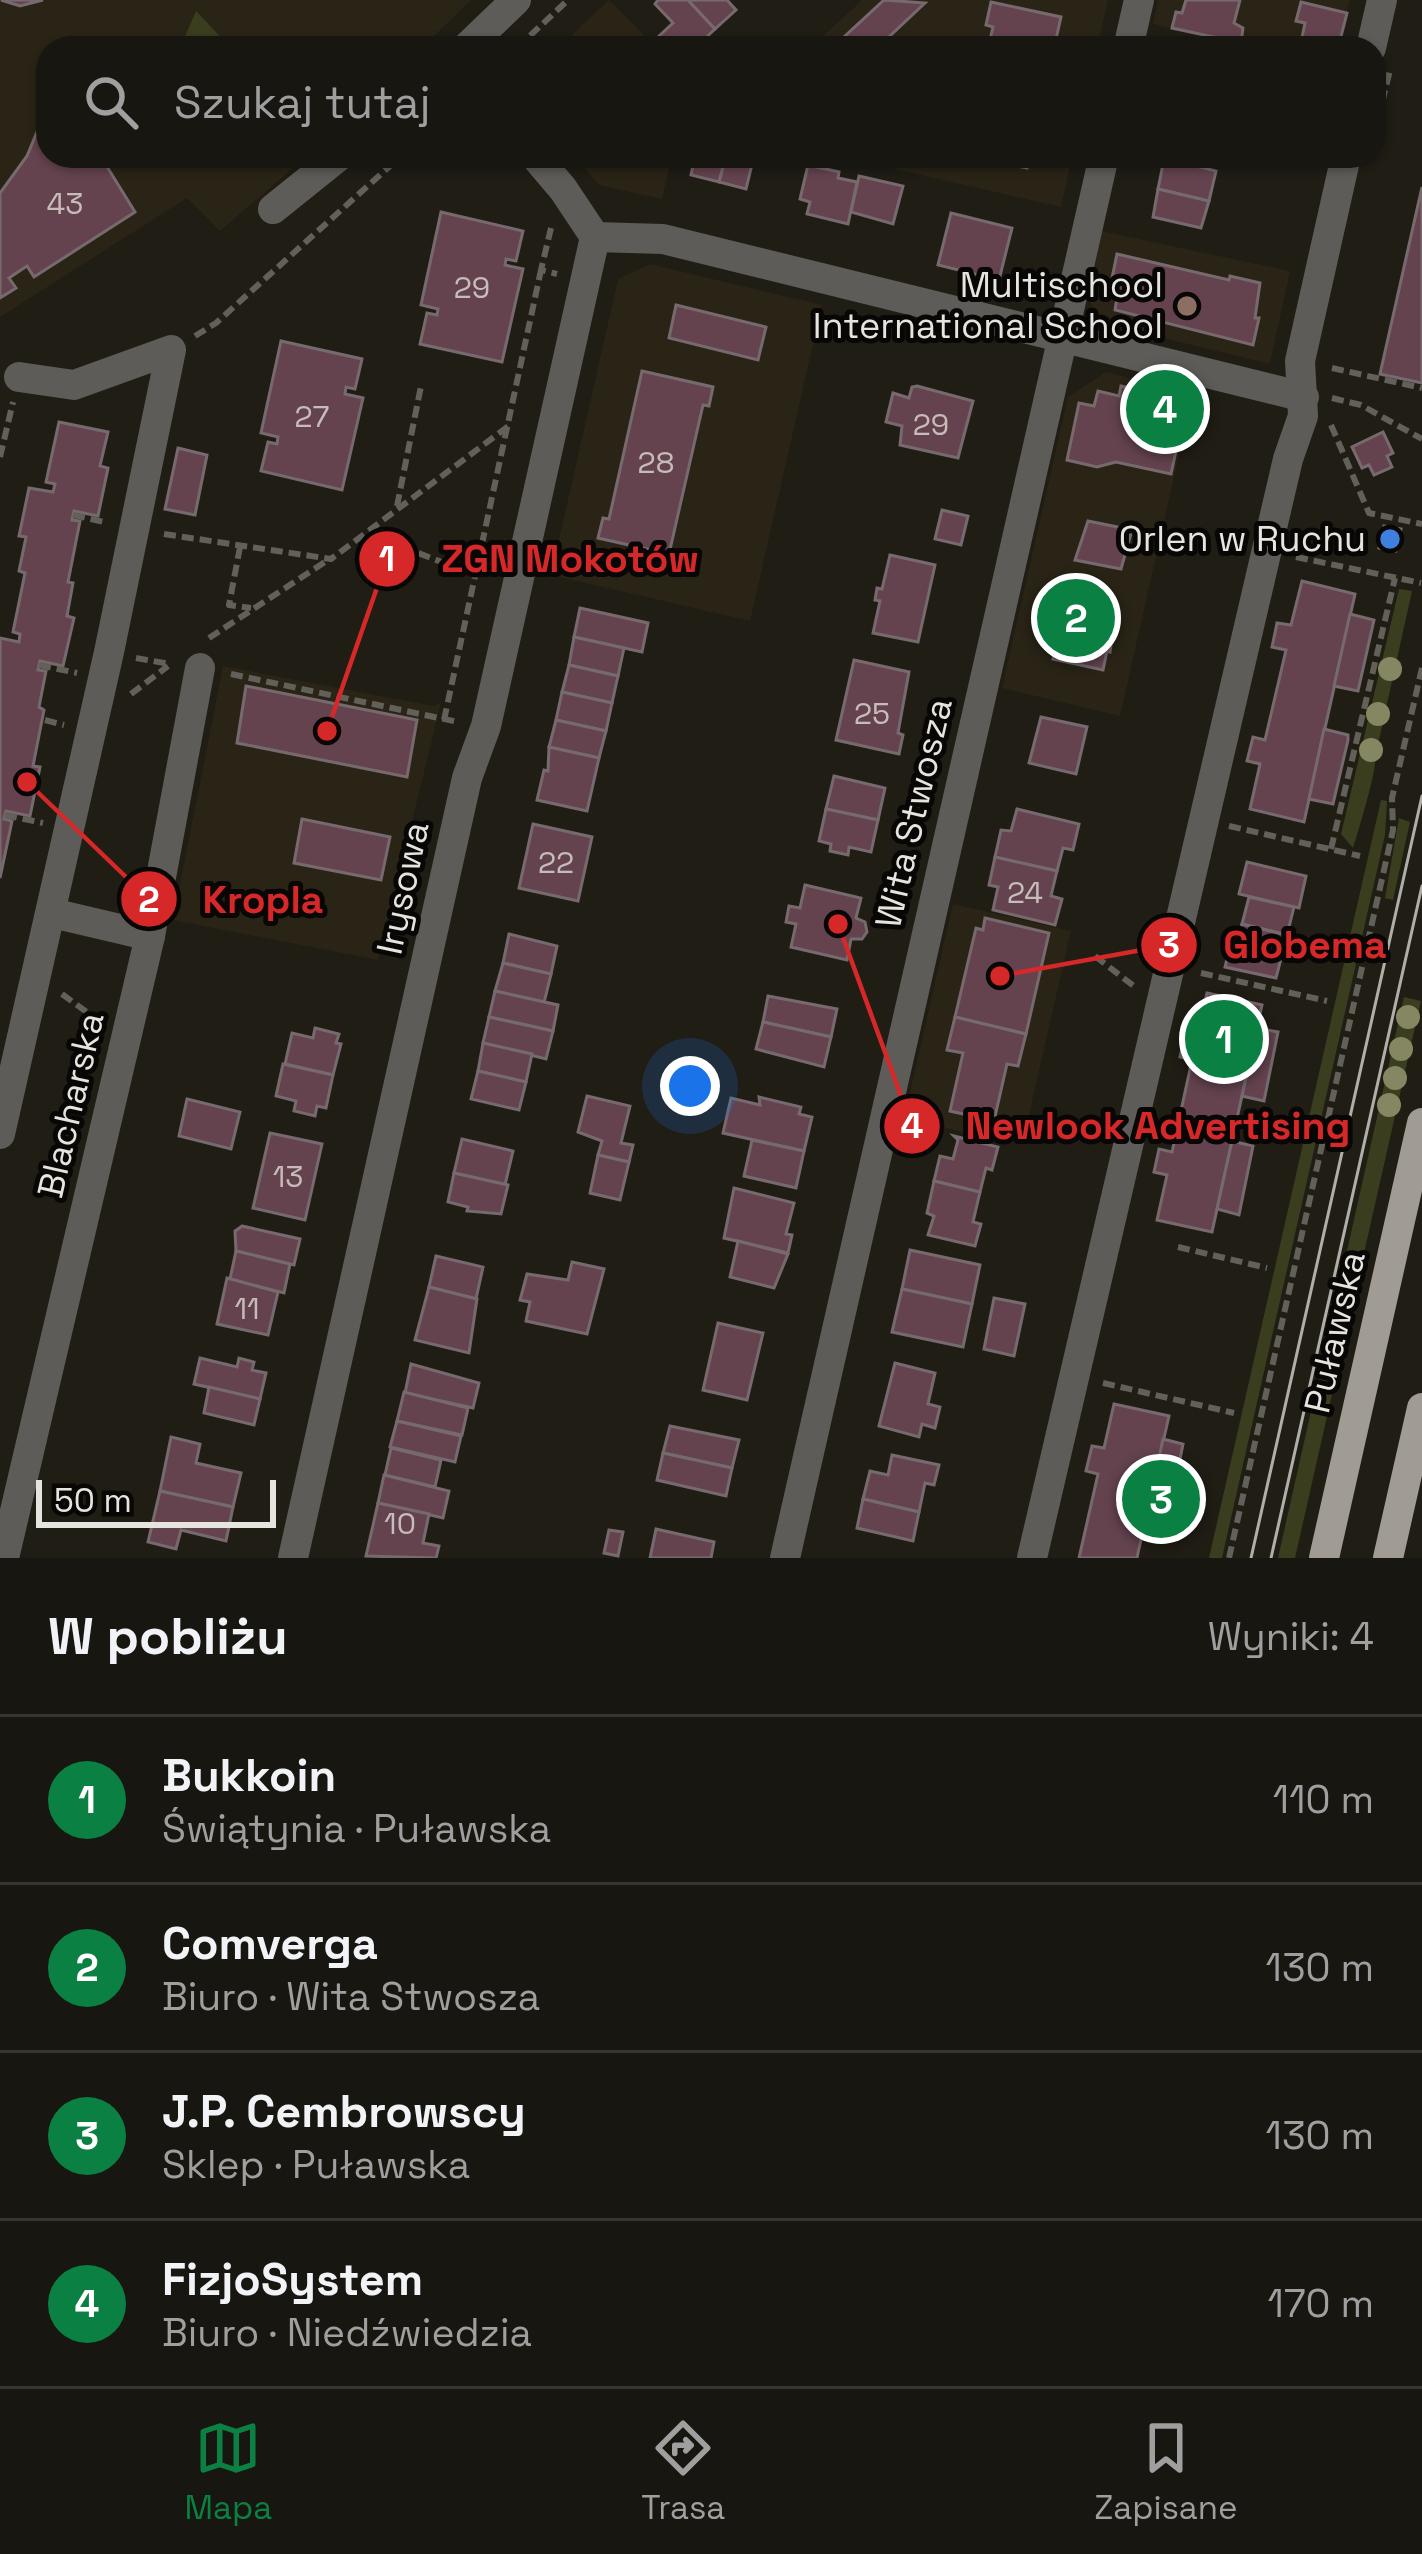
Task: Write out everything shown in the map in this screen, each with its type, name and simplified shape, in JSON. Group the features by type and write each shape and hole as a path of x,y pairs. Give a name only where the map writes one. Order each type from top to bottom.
{"main road":[{"name":"Puławska","path":"1324,1558 1422,1123"},
{"path":"1388,1558 1422,1408"}],"street":[{"path":"478,36 516,0"},
{"path":"1131,36 1139,0"},
{"path":"1374,36 1382,0"},
{"path":"273,209 324,168"},
{"path":"545,168 595,237 663,239 1064,338 1316,407"},
{"name":"Wita Stwosza","path":"785,1558 1101,168"},
{"path":"1316,407 1300,361 1343,168"},
{"name":"Irysowa","path":"293,1558 467,778 486,726 595,237"},
{"path":"19,377 74,385 171,350"},
{"path":"0,1134 109,652 171,350"},
{"path":"1032,1558 1266,551 1303,416 1316,407"},
{"name":"Blacharska","path":"4,1558 150,936 192,658"},
{"path":"52,913 150,936"}],"path":[{"path":"530,36 568,0"},
{"path":"171,350 215,322 388,168"},
{"path":"444,720 541,270"},
{"path":"1324,367 1422,388"},
{"path":"0,457 19,377"},
{"path":"396,510 421,386"},
{"path":"1422,439 1361,404 1337,398 1316,407 1370,513 1422,524"},
{"path":"96,707 111,709 192,658 252,608 331,559 510,425"},
{"path":"134,528 331,559"},
{"path":"370,530 475,575"},
{"path":"240,548 229,605 252,608"},
{"path":"1266,551 1421,583"},
{"path":"1331,849 1395,578"},
{"path":"109,652 192,658 444,720 486,726"},
{"path":"1228,1558 1393,830 1392,798 1422,668"},
{"path":"1202,820 1360,856"},
{"path":"1095,956 1132,986 1165,979 1327,1001"},
{"path":"36,980 126,1042"},
{"path":"1178,1246 1267,1268"},
{"path":"1074,1376 1234,1413"}],"shaded area":[{"path":"0,0 471,0 434,36 36,36 36,168 293,168 220,231 187,198 0,317"},
{"path":"609,0 645,36 571,36"},
{"path":"862,0 1108,0 1100,36 823,36"},
{"path":"1158,0 1350,0 1341,36 1207,36 1153,24"},
{"path":"584,168 669,168 662,199 599,185"},
{"path":"890,168 1069,168 1061,207"},
{"name":"Multischool International School","path":"1101,231 1290,271 1270,364 1106,324 1097,317 1087,295"},
{"path":"650,264 822,305 750,621 551,575 618,279"},
{"path":"1106,372 1193,393 1120,716 1002,688 1068,397"},
{"path":"223,666 434,706 441,703 378,960 173,920"},
{"path":"953,904 1071,931 1022,1145 904,1119"}],"green space":[{"path":"196,11 220,36 185,36"},
{"path":"1399,589 1412,591 1353,848 1341,834"},
{"path":"1381,800 1387,801 1385,835 1222,1558 1209,1558"},
{"path":"1399,818 1410,822 1393,900 1385,898"},
{"path":"1404,997 1421,1001 1295,1558 1278,1558"}],"building":[{"path":"1,0 43,0 20,6"},
{"path":"658,0 688,0 715,29 708,36 659,36 673,23 655,4"},
{"path":"688,0 727,0 736,10 715,29"},
{"path":"884,0 925,3 890,36 845,36"},
{"path":"1186,0 1240,0 1234,23 1243,28 1242,36 1209,36 1172,28 1176,12 1182,13"},
{"path":"991,2 1061,17 1057,36 991,36 993,27 986,25"},
{"path":"1301,2 1347,13 1341,36 1302,36 1305,23 1296,21"},
{"path":"36,134 36,168 108,168 135,212 34,277 27,266 9,278 16,288 0,298 0,193 27,156"},
{"path":"692,168 723,168 719,182 691,175"},
{"path":"723,168 751,168 746,189 719,182"},
{"path":"807,168 839,172 838,178 857,182 848,224 807,214 810,202 800,199"},
{"path":"1162,168 1216,171 1209,201 1158,189"},
{"path":"859,176 903,186 893,224 851,212"},
{"path":"1422,187 1422,383 1380,374"},
{"path":"1158,189 1209,201 1201,228 1153,217"},
{"path":"441,212 523,231 516,261 506,259 505,265 523,269 502,362 420,344 427,313 437,315 438,309 421,305"},
{"path":"951,213 1012,228 999,280 938,265"},
{"path":"1117,254 1260,283 1253,345 1115,310 1119,285 1111,283"},
{"path":"676,305 766,327 758,360 669,338"},
{"path":"281,341 362,359 355,389 346,387 345,394 363,398 342,490 261,471 268,442 277,444 278,437 261,433"},
{"path":"642,371 713,387 709,406 703,405 669,554 598,538 603,518 609,519"},
{"path":"1121,386 1187,401 1171,474 1116,462 1097,467 1067,460 1079,403 1094,406 1098,391 1119,396"},
{"path":"912,387 973,401 958,458 900,445 902,426 886,422 893,393 909,398"},
{"path":"59,422 108,432 100,466 108,468 98,516 74,511 72,520 80,521 68,582 73,583 67,616 74,618 63,666 40,661 38,670 46,671 39,707 44,710 33,766 40,767 30,816 6,811 4,819 12,821 0,878 0,638 19,642 20,634 13,632 25,573 19,571 26,537 19,536 29,488 53,492 55,484 46,482"},
{"path":"1383,432 1393,453 1387,456 1392,467 1374,475 1369,465 1362,468 1352,447"},
{"path":"178,448 207,455 195,515 165,509"},
{"path":"942,510 968,516 961,545 935,539"},
{"path":"1088,521 1132,530 1121,569 1075,560"},
{"name":"Orlen w Ruchu","path":"1384,526 1401,529 1396,551 1379,548"},
{"path":"890,555 935,565 918,642 873,633 880,601 875,600 877,588 882,589"},
{"path":"1302,581 1355,594 1304,822 1250,809 1260,764 1247,761 1253,737 1265,740 1286,650 1272,647 1277,623 1291,625"},
{"path":"1078,597 1101,602 1098,612 1115,616 1103,670 1053,659 1066,605 1075,607"},
{"path":"580,608 648,623 642,652 574,637"},
{"path":"1350,614 1374,620 1358,691 1334,686"},
{"path":"574,637 624,648 618,676 569,665"},
{"path":"854,660 909,672 899,754 836,740"},
{"path":"569,665 618,676 612,703 562,692"},
{"path":"246,686 417,720 407,777 237,743"},
{"path":"562,692 612,703 606,731 556,720"},
{"path":"1041,717 1087,727 1076,774 1029,763"},
{"path":"556,720 606,731 599,758 549,747"},
{"path":"1324,729 1348,735 1333,804 1309,799"},
{"path":"549,747 599,758 587,811 537,800 544,770 548,771"},
{"path":"834,776 885,788 878,820 826,809"},
{"path":"826,809 878,820 871,852 849,847 848,855 830,851 831,844 819,841"},
{"path":"1017,809 1079,824 1073,850 1063,848 1057,871 995,857 1001,830 1011,831"},
{"path":"302,819 390,837 381,880 294,863"},
{"path":"533,824 592,837 578,901 519,888"},
{"path":"995,857 1057,871 1051,896 1062,899 1055,925 993,910 998,887 989,885"},
{"path":"1247,862 1306,876 1299,908 1239,894"},
{"path":"805,885 861,898 856,918 865,922 867,932 862,939 851,939 847,960 791,947 796,924 786,922 789,906 800,908"},
{"path":"1249,897 1294,907 1287,935 1242,924"},
{"path":"985,918 1049,933 1026,1034 955,1017 976,928 983,930"},
{"path":"1242,924 1287,935 1276,978 1225,967 1229,951 1237,953"},
{"path":"509,934 557,946 551,974 503,963"},
{"path":"503,963 551,974 544,1003 495,991"},
{"path":"495,991 558,1005 553,1031 489,1017"},
{"path":"1207,993 1262,1005 1212,1232 1157,1220 1167,1175 1154,1172 1159,1149 1172,1152 1192,1060 1180,1057 1185,1035 1197,1037"},
{"path":"768,996 837,1009 831,1037 763,1022"},
{"path":"489,1017 553,1031 546,1059 483,1043"},
{"path":"955,1017 1026,1034 1018,1066 1007,1064 994,1121 950,1111 963,1053 947,1050"},
{"path":"763,1022 831,1037 824,1067 756,1049"},
{"path":"315,1028 339,1034 333,1075 285,1064 292,1033 313,1038"},
{"path":"1257,1028 1278,1032 1264,1101 1242,1096"},
{"path":"483,1043 532,1054 526,1082 478,1071"},
{"path":"283,1064 333,1075 326,1108 317,1106 315,1116 294,1111 296,1101 276,1096"},
{"path":"478,1071 526,1082 519,1110 471,1099"},
{"path":"587,1096 630,1106 621,1143 633,1145 629,1162 598,1155 602,1141 578,1132"},
{"path":"759,1097 801,1107 799,1114 812,1117 804,1151 723,1133 731,1098 760,1105"},
{"path":"187,1099 240,1112 231,1149 179,1136"},
{"path":"270,1133 322,1144 305,1220 253,1208"},
{"path":"954,1136 998,1147 980,1192 934,1181 940,1156 953,1159 958,1140"},
{"path":"462,1139 513,1151 505,1185 454,1173"},
{"path":"752,1140 804,1151 796,1188 744,1176"},
{"path":"1232,1141 1253,1146 1239,1215 1217,1209"},
{"path":"598,1155 629,1162 620,1200 590,1193"},
{"path":"454,1173 508,1185 501,1214 467,1211 468,1207 448,1202"},
{"path":"934,1181 980,1192 973,1222 981,1224 975,1246 928,1235 934,1216 927,1213"},
{"path":"734,1188 794,1203 786,1234 792,1235 788,1253 724,1238"},
{"path":"242,1226 300,1239 294,1265 236,1251 235,1231"},
{"path":"738,1241 788,1254 774,1288 730,1277"},
{"path":"910,1250 980,1265 972,1304 902,1289"},
{"path":"236,1251 290,1264 284,1293 230,1279"},
{"path":"436,1256 483,1267 476,1299 429,1287"},
{"path":"572,1262 604,1269 587,1334 526,1321 530,1302 520,1300 527,1274 568,1280"},
{"path":"227,1278 278,1292 268,1335 217,1324"},
{"path":"429,1287 477,1299 469,1353 415,1340"},
{"path":"902,1289 972,1304 963,1347 892,1332"},
{"path":"994,1298 1025,1304 1014,1356 984,1349"},
{"path":"718,1323 763,1333 747,1400 703,1390"},
{"path":"200,1358 237,1367 239,1358 254,1362 252,1370 266,1373 260,1399 194,1384"},
{"path":"895,1363 935,1373 928,1404 940,1407 935,1428 922,1424 919,1437 879,1426"},
{"path":"411,1364 479,1383 473,1408 405,1393"},
{"path":"209,1387 260,1399 254,1425 204,1413"},
{"path":"404,1392 468,1408 462,1435 397,1421"},
{"path":"1114,1404 1169,1416 1137,1558 1079,1558 1098,1474 1086,1471 1092,1446 1104,1448"},
{"path":"397,1421 461,1436 455,1462 390,1447"},
{"path":"670,1426 739,1440 732,1468 663,1453"},
{"path":"171,1437 200,1444 196,1463 241,1473 233,1507 160,1491"},
{"path":"1163,1439 1183,1444 1169,1514 1148,1509"},
{"path":"391,1448 441,1460 435,1487 385,1475"},
{"path":"663,1453 732,1468 726,1496 657,1480"},
{"path":"892,1455 939,1465 934,1485 925,1483 919,1512 863,1499 870,1471 888,1475"},
{"path":"384,1475 449,1491 443,1518 378,1503"},
{"path":"160,1491 233,1507 226,1541 181,1530 176,1549 148,1542"},
{"path":"863,1499 919,1512 913,1541 857,1528"},
{"path":"378,1503 429,1514 423,1543 439,1546 436,1558 366,1556"},
{"path":"656,1529 714,1542 711,1558 650,1558"},
{"path":"609,1530 623,1532 618,1556 604,1553"}],"tram line":[{"path":"1251,1558 1422,796"},
{"path":"1271,1558 1422,886"}],"place":[{"name":"Multischool International School","path":"1187,306"},
{"name":"FizjoSystem","path":"1165,409"},
{"name":"Orlen w Ruchu","path":"1390,539"},
{"name":"Comverga","path":"1076,618"},
{"name":"ZGN Mokotów","path":"327,731"},
{"name":"Kropla","path":"27,782"},
{"name":"Newlook Advertising","path":"838,924"},
{"name":"Globema","path":"1000,976"},
{"name":"Bukkoin","path":"1224,1039"},
{"name":"J.P. Cembrowscy","path":"1161,1499"}]}
